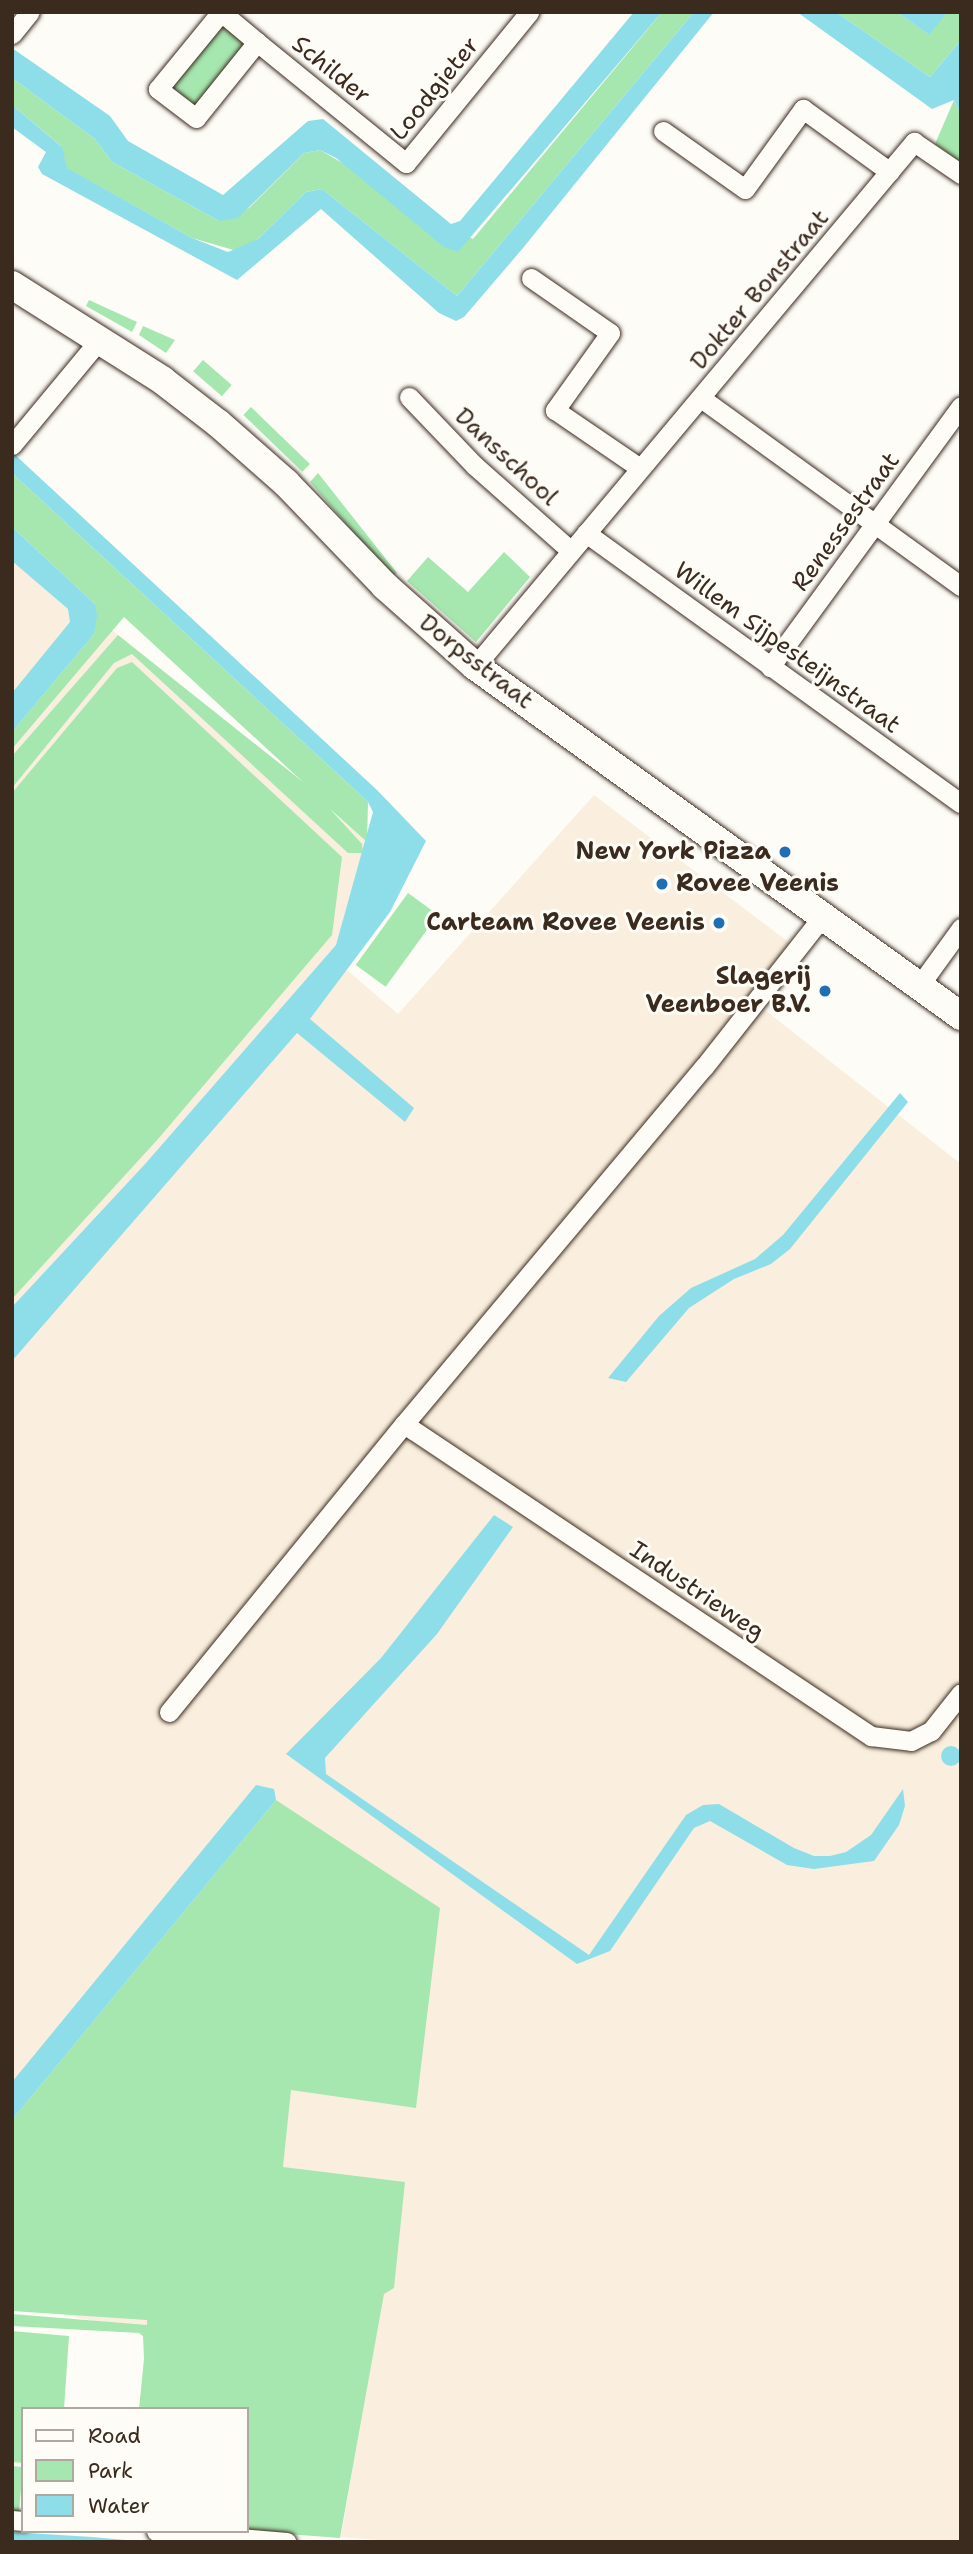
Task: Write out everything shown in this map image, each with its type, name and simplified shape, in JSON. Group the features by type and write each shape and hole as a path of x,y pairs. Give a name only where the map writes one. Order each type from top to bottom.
{"street":[{"path":"12,34 30,12"},
{"path":"231,15 221,12 158,89 196,118 257,42"},
{"name":"Loodgieter","path":"406,163 529,12"},
{"name":"Schilder","path":"231,15 257,42 406,163"},
{"path":"663,131 745,189 803,109 890,172"},
{"name":"Dokter Bonstraat","path":"475,666 914,142 961,174"},
{"path":"531,278 610,333 555,410 640,468"},
{"name":"Dorpsstraat","path":"12,285 162,380 255,454 385,586 475,666 961,1016"},
{"path":"12,445 100,339"},
{"name":"Dansschool","path":"409,397 475,466 571,551"},
{"path":"701,398 961,586"},
{"name":"Renessestraat","path":"770,667 961,406"},
{"name":"Willem Sijpesteijnstraat","path":"586,533 961,803"},
{"path":"170,1712 404,1424 704,1068 823,916"},
{"path":"919,986 961,928"},
{"name":"Industrieweg","path":"404,1424 871,1736 911,1741 931,1731 961,1693"},
{"path":"180,2533 287,2542"}],"shaded area":[{"path":"12,547 380,852 331,956 398,1014 594,795 799,950 761,1007 961,1164 961,2542 403,2542 341,2537 372,2355 98,2322 12,2303"}],"green space":[{"path":"662,12 694,12 457,296 322,189 306,192 258,239 237,251 192,238 66,168 61,146 12,105 12,78 95,139 112,162 219,221 249,208 304,153 320,150 473,239"},
{"path":"836,12 897,12 928,34 948,12 961,12 961,40 930,77"},
{"path":"223,23 247,43 194,106 170,86"},
{"path":"954,100 961,115 961,162 935,144"},
{"path":"89,300 137,322 132,332 86,306"},
{"path":"143,326 175,340 166,353 139,335"},
{"path":"203,360 232,385 222,396 193,371"},
{"path":"251,407 310,464 302,472 243,415"},
{"path":"12,473 368,802 367,842 330,809 362,844 363,853 348,853 132,654 114,663 12,788 12,756 118,635 303,782 124,617 12,749 12,732 94,634 95,604 12,527"},
{"path":"318,473 397,573 392,577 310,482"},
{"path":"504,552 530,577 476,642 407,581 428,557 468,592"},
{"path":"132,662 342,857 332,935 158,1139 12,1299 12,793 117,668"},
{"path":"408,893 438,915 386,987 356,965"},
{"path":"276,1800 440,1908 416,2108 291,2090 283,2167 405,2182 394,2288 384,2294 340,2538 248,2531 248,2407 139,2407 144,2359 143,2336 139,2333 12,2326 12,2314 147,2325 147,2320 12,2311 12,2120"},
{"path":"12,2331 69,2336 64,2407 21,2407 21,2463 12,2462"},
{"path":"12,2466 21,2467 19,2514 12,2513"}],"water":[{"path":"634,12 662,12 458,252 444,247 336,158 320,150 304,153 238,218 219,221 112,162 95,139 12,78 12,48 110,116 128,141 223,195 308,121 323,119 451,224 460,221"},
{"path":"694,12 714,12 523,248 464,317 456,321 439,313 321,209 237,280 42,174 38,167 46,152 12,127 12,105 62,147 67,168 192,238 228,252 258,239 306,192 322,189 457,296"},
{"path":"797,12 836,12 930,77 961,40 961,115 954,100 932,109"},
{"path":"897,12 948,12 929,35"},
{"path":"12,452 377,790 426,841 390,912 310,1019 414,1108 405,1122 297,1033 12,1361 12,1307 146,1163 336,945 373,812 368,802 12,473"},
{"path":"12,527 95,604 97,616 94,634 12,732 12,693 70,622 68,609 12,561"},
{"path":"900,1093 908,1102 790,1249 771,1264 734,1279 689,1308 626,1382 608,1378 659,1316 691,1288 755,1259 783,1235"},
{"path":"494,1515 513,1527 437,1634 325,1758 326,1774 589,1955 686,1815 703,1805 719,1804 794,1848 814,1856 830,1856 846,1852 871,1835 903,1789 905,1806 899,1825 874,1861 814,1869 787,1865 710,1821 694,1828 610,1951 577,1964 286,1754 381,1658"},
{"path":"951,1746 958,1749 961,1756 958,1763 951,1766 944,1763 941,1756 944,1749"},
{"path":"256,1785 274,1789 276,1800 12,2120 12,2082"},
{"path":"12,2532 148,2542 12,2542"}],"place":[{"name":"New York Pizza","path":"785,852"},
{"name":"Rovee Veenis","path":"662,884"},
{"name":"Carteam Rovee Veenis","path":"719,923"},
{"name":"Slagerij Veenboer B.V.","path":"825,991"}]}
